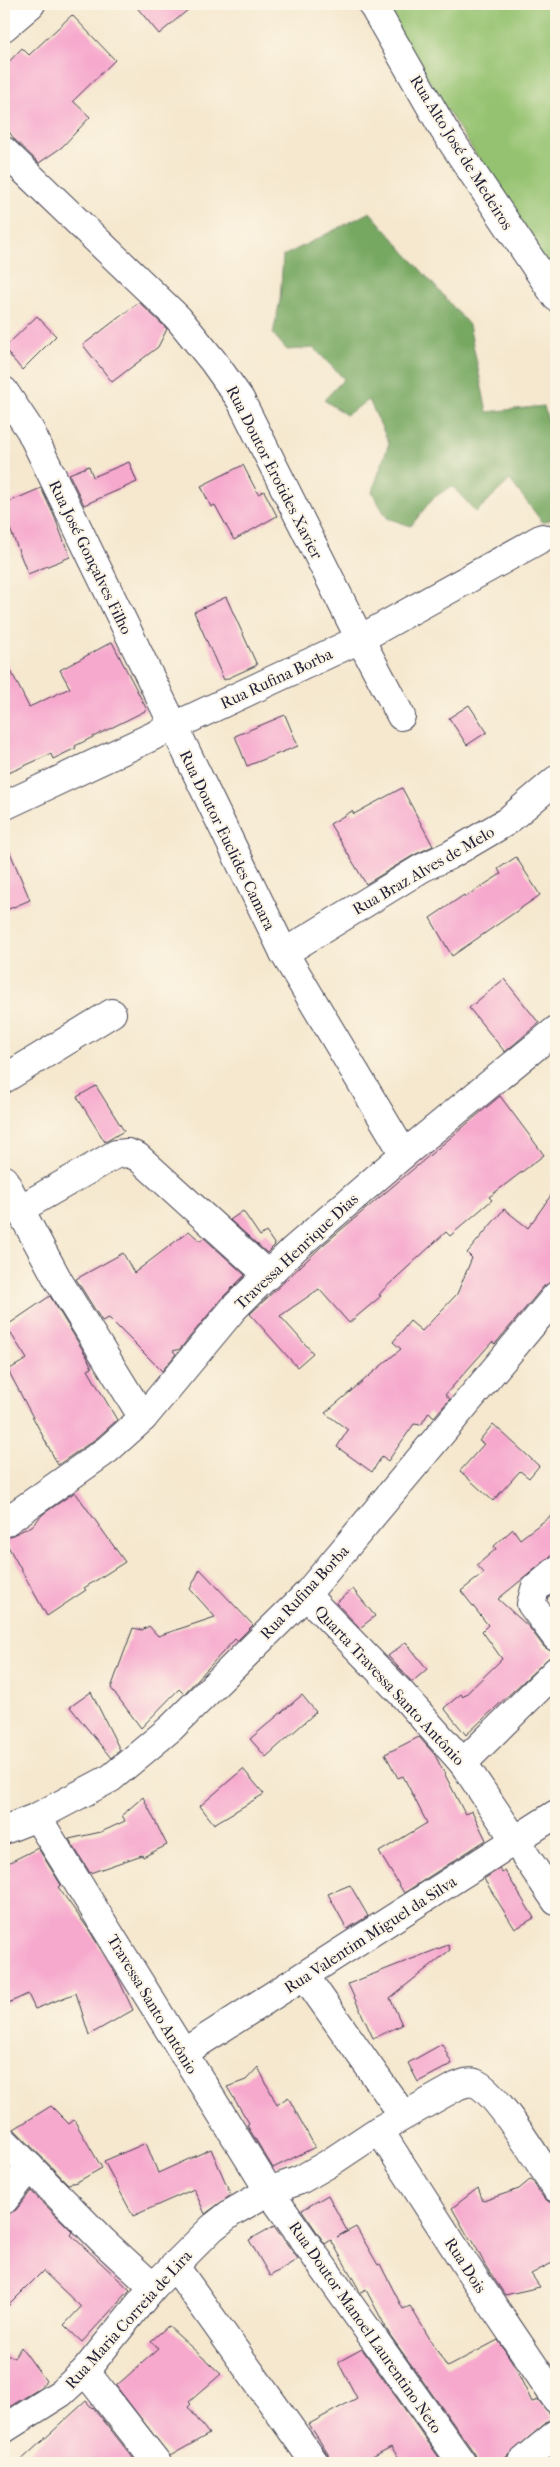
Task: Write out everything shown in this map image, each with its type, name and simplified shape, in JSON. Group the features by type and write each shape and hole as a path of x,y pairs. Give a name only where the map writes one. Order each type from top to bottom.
{"street":[{"path":"4,27 31,4"},
{"name":"Rua Alto José de Medeiros","path":"372,4 444,130 556,298"},
{"name":"Rua Doutor Erotides Xavier","path":"4,152 178,318 213,361 240,399 360,639 401,716"},
{"name":"Rua José Gonçalves Filho","path":"4,391 30,430 172,727"},
{"name":"Rua Rufina Borba","path":"4,806 360,639 542,538"},
{"name":"Rua Doutor Euclides Camara","path":"172,727 284,953 404,1154"},
{"name":"Rua Braz Alves de Melo","path":"284,953 422,868 450,855 506,822 556,780"},
{"path":"4,1079 112,1013"},
{"name":"Travessa Henrique Dias","path":"4,1523 107,1450 142,1418 234,1308 268,1275 404,1154 556,1030"},
{"path":"20,1209 116,1154 128,1153 138,1157 268,1275"},
{"path":"4,1180 58,1280 142,1418"},
{"name":"Rua Rufina Borba","path":"4,1830 36,1817 111,1778 171,1728 306,1595 556,1296"},
{"path":"556,1570 535,1588 531,1604 556,1636"},
{"name":"Quarta Travessa Santo Antônio","path":"306,1595 402,1694 463,1763 517,1840 556,1901"},
{"path":"463,1763 556,1672"},
{"name":"Rua Valentim Miguel da Silva","path":"183,2053 556,1814"},
{"name":"Travessa Santo Antônio","path":"36,1817 269,2191"},
{"path":"305,1976 403,2116"},
{"name":"Rua Maria Correia de Lira","path":"4,2429 61,2393 85,2371 153,2287 174,2265 232,2213 269,2191 300,2180 379,2130 457,2086 468,2082 486,2090 500,2105 556,2188"},
{"name":"Rua Dois","path":"379,2130 469,2270 556,2399"},
{"path":"4,2141 104,2242 153,2287"},
{"path":"4,2200 30,2167"},
{"name":"Rua Doutor Manoel Laurentino Neto","path":"269,2191 462,2463"},
{"path":"174,2265 315,2463"},
{"path":"85,2371 157,2463"},
{"path":"521,2463 556,2434"}],"green space":[{"path":"379,4 556,4 556,279"},
{"path":"370,212 469,325 487,412 544,406 556,451 556,517 543,523 510,480 476,512 452,486 433,498 411,526 387,518 372,492 389,443 369,400 346,415 324,400 344,379 314,348 287,350 273,334 280,300 283,256"}],"building":[{"path":"134,4 195,4 159,34"},
{"path":"72,15 115,60 73,101 90,117 62,147 39,163 14,139 4,124 4,67 22,48 29,55"},
{"path":"139,302 167,329 158,347 112,382 83,345"},
{"path":"37,316 56,336 22,370 4,348"},
{"path":"129,462 137,482 84,505 69,474 89,466 93,477"},
{"path":"243,465 258,494 264,491 277,516 234,540 215,505 211,507 201,486"},
{"path":"41,488 70,557 28,574 4,514 4,504"},
{"path":"226,597 257,665 224,680 194,612"},
{"path":"112,642 147,710 53,759 51,754 4,775 4,657 29,707 70,688 60,670"},
{"path":"469,705 487,732 467,745 449,718"},
{"path":"285,715 298,746 247,766 235,736"},
{"path":"402,788 433,846 414,855 366,884 330,824 352,811 354,814"},
{"path":"4,838 30,900 4,911"},
{"path":"516,857 540,895 452,956 430,918 464,895 465,897 501,874 498,869"},
{"path":"504,979 539,1023 505,1052 469,1008"},
{"path":"96,1086 124,1131 105,1142 77,1097"},
{"path":"500,1096 544,1155 489,1197 492,1200 450,1236 446,1232 384,1289 379,1295 381,1296 349,1323 319,1289 280,1316 313,1353 297,1367 250,1314 323,1245"},
{"path":"556,1188 555,1281 544,1286 495,1344 492,1342 445,1395 450,1399 434,1417 429,1412 421,1425 414,1424 388,1461 382,1456 372,1472 337,1447 348,1430 325,1413 401,1349 393,1342 410,1321 422,1331 457,1294 472,1258 467,1253 504,1209 528,1228"},
{"path":"243,1211 260,1236 266,1232 275,1245 267,1253 230,1220"},
{"path":"189,1231 200,1241 204,1238 245,1275 222,1298 180,1349 173,1351 176,1354 162,1371 109,1318 102,1321 76,1279 123,1253 134,1273"},
{"path":"50,1296 87,1357 92,1368 88,1370 117,1420 97,1438 58,1465 8,1370 27,1359 6,1326"},
{"path":"493,1424 539,1466 529,1478 520,1471 493,1501 460,1471 484,1444 479,1441"},
{"path":"75,1492 125,1562 84,1588 86,1590 47,1616 4,1539 32,1526 43,1514"},
{"path":"556,1512 556,1552 498,1599 529,1627 544,1647 554,1653 466,1735 444,1708 461,1694 463,1697 502,1659 482,1631 488,1625 461,1591 484,1573 477,1565 496,1549 494,1546 513,1529 520,1539"},
{"path":"200,1569 253,1625 237,1641 235,1639 184,1694 179,1689 141,1728 111,1688 133,1628 142,1630 149,1626 158,1636 215,1617 190,1589"},
{"path":"353,1589 375,1616 360,1628 336,1603"},
{"path":"406,1642 427,1669 412,1682 388,1656"},
{"path":"91,1692 120,1750 111,1758 70,1707"},
{"path":"302,1695 316,1712 266,1757 250,1739"},
{"path":"419,1737 435,1755 465,1814 472,1811 486,1840 404,1893 379,1852 427,1823 403,1776 398,1778 385,1754"},
{"path":"243,1769 264,1794 214,1824 200,1806"},
{"path":"143,1797 167,1845 143,1857 142,1855 90,1873 69,1839 101,1832 125,1821 122,1815"},
{"path":"38,1848 61,1885 58,1887 89,1930 118,1978 133,2010 89,2035 76,1993 35,2009 28,1994 4,2005 4,1865"},
{"path":"499,1869 502,1873 505,1871 534,1918 515,1929 484,1879"},
{"path":"350,1885 368,1916 347,1929 328,1894"},
{"path":"448,1945 450,1950 390,1998 402,2025 373,2038 348,1984"},
{"path":"442,2044 452,2064 418,2082 408,2063"},
{"path":"258,2067 277,2105 288,2097 315,2147 273,2168 227,2087 246,2080"},
{"path":"51,2106 69,2124 74,2120 102,2168 77,2182 68,2184 14,2129"},
{"path":"146,2143 158,2173 211,2149 231,2195 205,2214 194,2189 133,2216 104,2161"},
{"path":"531,2179 543,2197 549,2202 556,2204 556,2261 531,2274 540,2287 505,2295 452,2208 478,2188 483,2201 519,2189"},
{"path":"31,2191 73,2232 71,2235 130,2290 82,2342 64,2325 81,2307 43,2271 4,2310 4,2215 16,2210"},
{"path":"328,2195 347,2231 337,2237 356,2227 378,2265 380,2264 403,2309 410,2306 447,2367 498,2340 513,2363 532,2402 538,2400 553,2417 499,2463 477,2463 475,2454 390,2335 366,2290 361,2293 331,2240 325,2244 302,2210"},
{"path":"274,2226 298,2259 270,2276 249,2240"},
{"path":"168,2326 221,2374 189,2402 191,2404 188,2407 209,2434 170,2456 116,2386 158,2349 151,2341"},
{"path":"21,2347 46,2381 39,2389 4,2410 4,2354 14,2358"},
{"path":"362,2349 440,2459 431,2463 403,2463 391,2447 361,2463 330,2463 328,2454 309,2424 357,2398 338,2362"},
{"path":"86,2401 93,2407 137,2463 18,2463"}]}
